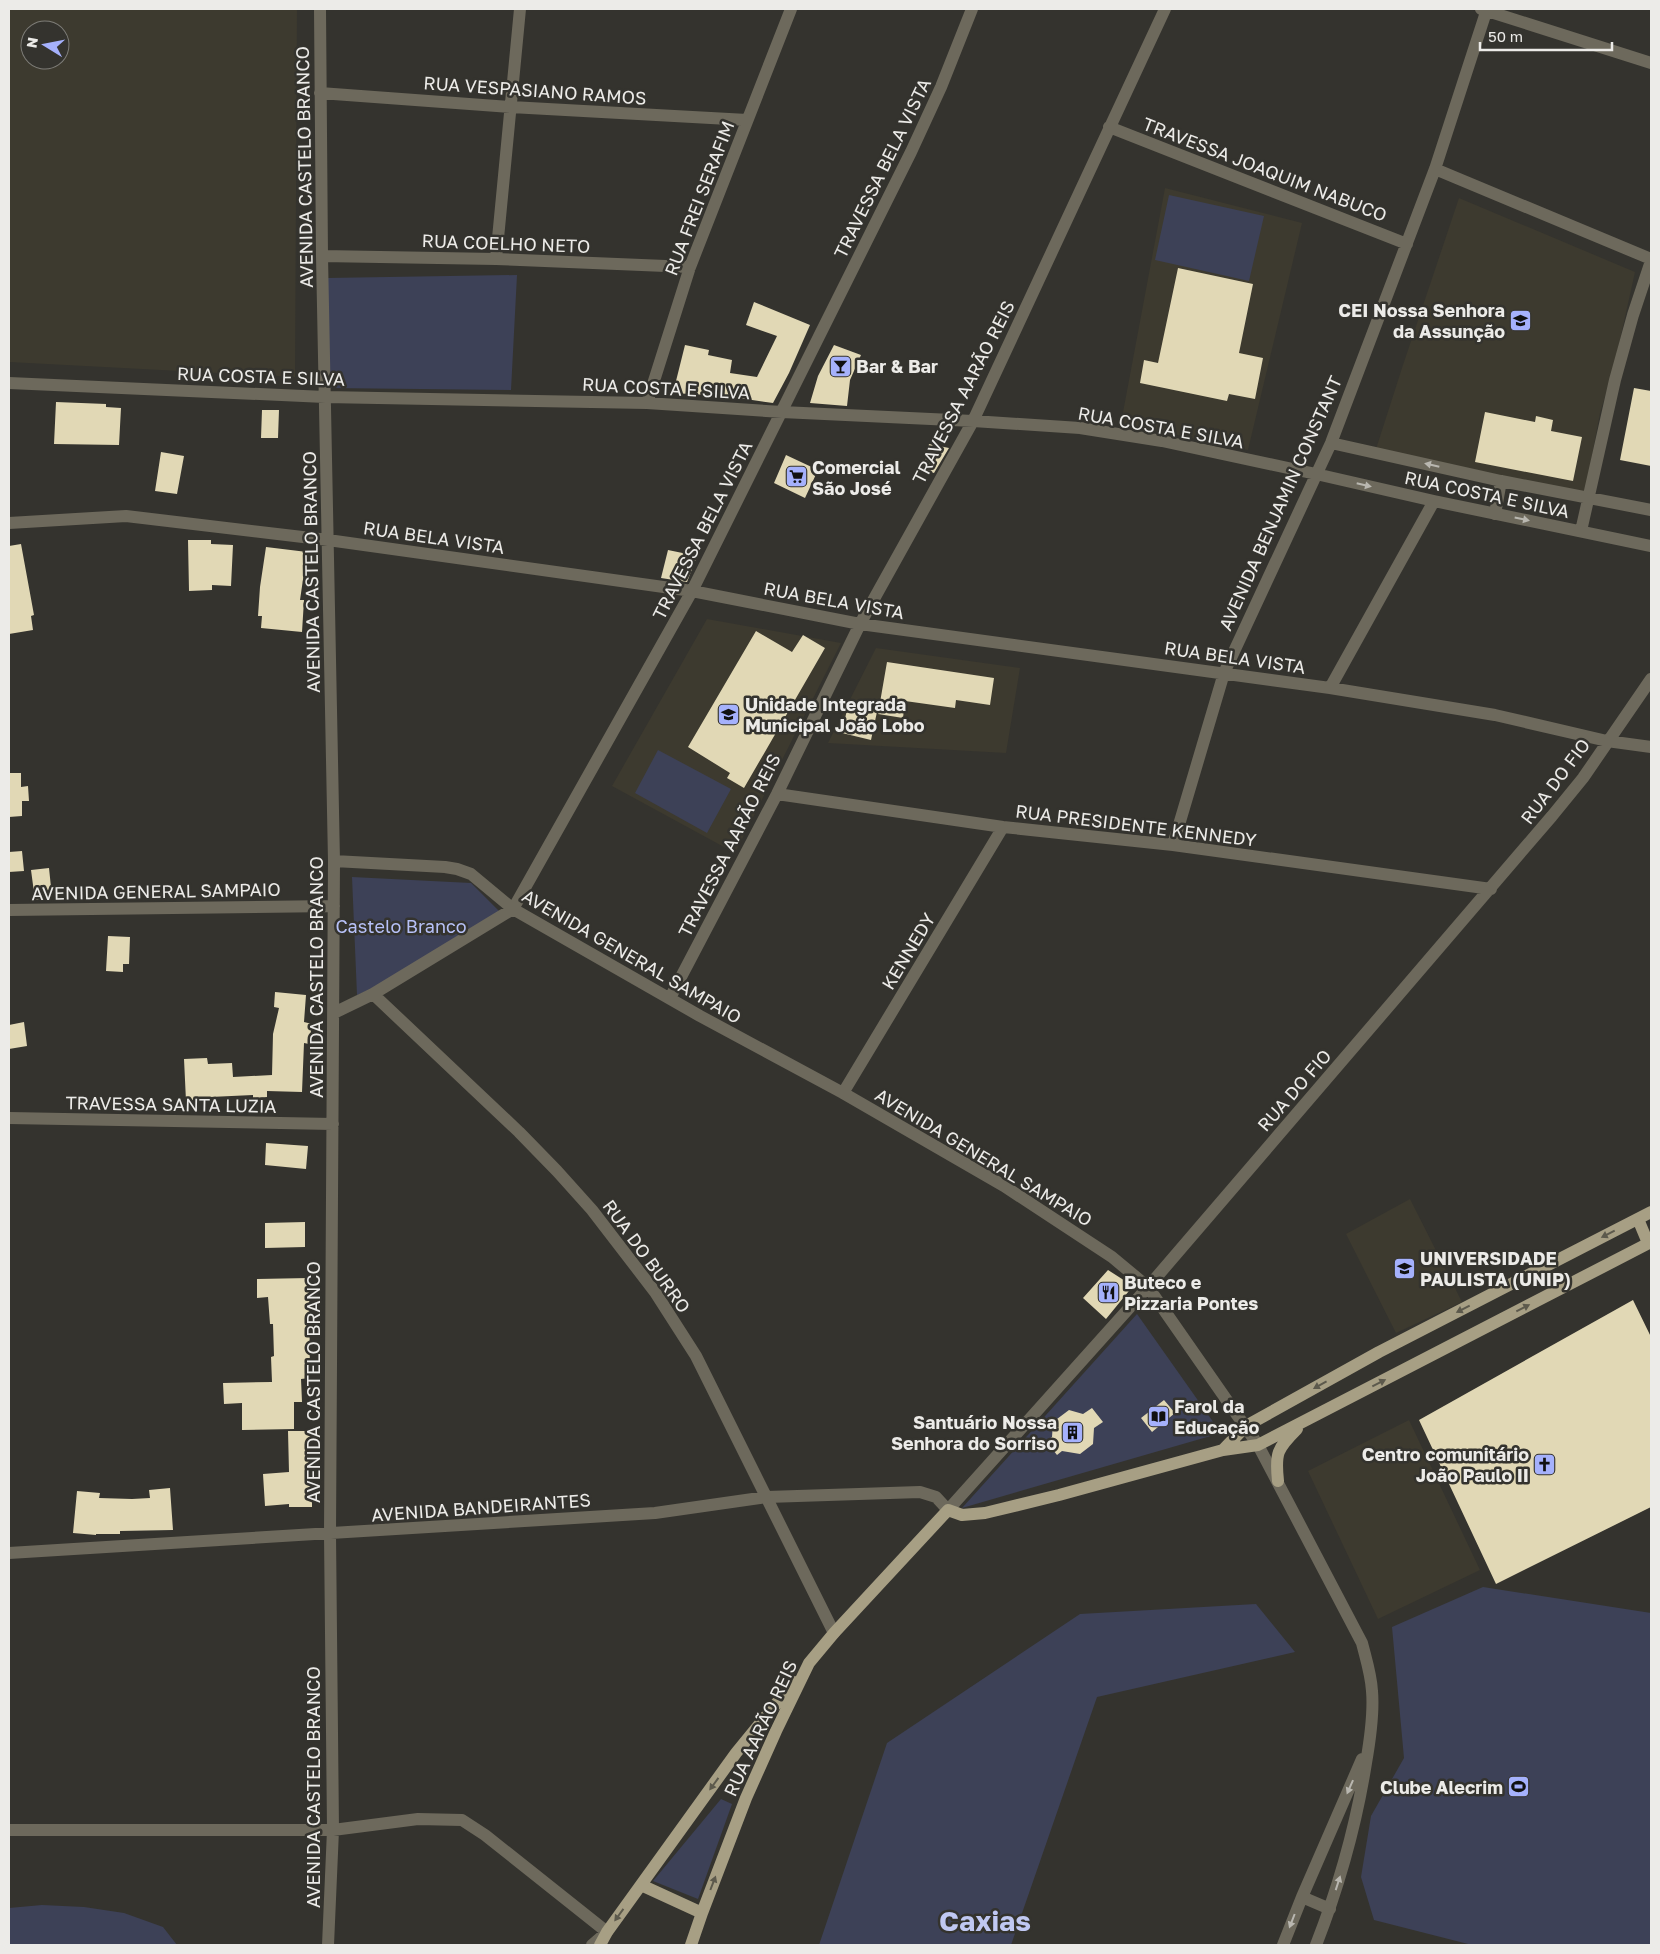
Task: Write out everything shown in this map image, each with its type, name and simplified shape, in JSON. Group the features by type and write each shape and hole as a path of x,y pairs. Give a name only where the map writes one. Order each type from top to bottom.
{"main road":[{"path":"1223,1450 1246,1426 1379,1352 1651,1212"},
{"path":"948,1510 962,1515 984,1513 1059,1495 1223,1450 1258,1445 1650,1242 1638,1219"},
{"path":"1278,1481 1276,1457 1280,1449 1307,1420"},
{"name":"RUA AARÃO REIS","path":"691,1945 757,1773 809,1663 834,1633 948,1510"},
{"path":"600,1945 607,1932 736,1753 809,1663"},
{"path":"641,1885 702,1913"}],"street":[{"name":"AVENIDA CASTELO BRANCO","path":"320,9 324,397 334,861 330,1534 333,1830 328,1945"},
{"path":"496,259 520,9"},
{"name":"RUA FREI SERAFIM","path":"647,403 690,267 791,9"},
{"name":"TRAVESSA BELA VISTA","path":"373,994 513,910 692,591 911,152 941,87 972,9"},
{"name":"TRAVESSA AARÃO REIS","path":"670,998 777,794 860,624 973,421 1109,127 1166,9"},
{"path":"1485,9 1651,64"},
{"name":"AVENIDA BENJAMIN CONSTANT","path":"1173,845 1224,673 1331,442 1435,169 1485,9"},
{"name":"RUA VESPASIANO RAMOS","path":"320,93 511,107 747,120"},
{"name":"TRAVESSA JOAQUIM NABUCO","path":"1109,127 1407,244"},
{"path":"1435,169 1651,260 1632,315 1615,380 1582,531"},
{"name":"RUA COELHO NETO","path":"322,256 496,259 690,267"},
{"name":"RUA COSTA E SILVA","path":"9,383 324,397 647,403 1080,428 1120,434 1316,474 1434,501 1651,546"},
{"path":"1331,442 1501,481 1651,510"},
{"path":"1495,514 1501,481"},
{"path":"1330,688 1434,501"},
{"name":"RUA BELA VISTA","path":"9,523 126,516 328,540 692,591 860,624 1330,688 1495,715 1607,741 1651,747"},
{"name":"RUA DO FIO","path":"948,1510 1148,1287 1491,889 1583,778 1651,679"},
{"name":"RUA PRESIDENTE KENNEDY","path":"777,794 1003,827 1173,845 1491,889"},
{"name":"KENNEDY","path":"843,1093 1003,827"},
{"name":"AVENIDA GENERAL SAMPAIO","path":"334,861 445,866 471,874 513,910 843,1093 1004,1186 1112,1257 1148,1287 1258,1445 1362,1642 1372,1693 1369,1742 1354,1831 1330,1909 1316,1945"},
{"name":"AVENIDA GENERAL SAMPAIO","path":"9,910 334,906"},
{"path":"334,1013 373,994"},
{"name":"RUA DO BURRO","path":"373,994 519,1132 592,1210 655,1292 696,1356 834,1633"},
{"name":"TRAVESSA SANTA LUZIA","path":"9,1118 333,1124"},
{"name":"AVENIDA BANDEIRANTES","path":"9,1553 655,1513 767,1497 920,1492 936,1497 948,1510"},
{"name":"AVENIDA GENERAL SAMPAIO","path":"1283,1945 1369,1742"},
{"path":"9,1830 333,1830 418,1819 462,1820 485,1835 607,1932 592,1945"},
{"path":"1302,1897 1330,1909"}],"shaded area":[{"path":"9,9 297,9 295,377 9,362"},
{"path":"1165,188 1302,223 1248,450 1121,423"},
{"name":"CEI Nossa Senhora da Assunção","path":"1459,198 1635,272 1614,367 1600,413 1585,493 1376,449"},
{"name":"Unidade Integrada Municipal João Lobo","path":"707,619 841,643 735,853 612,786"},
{"path":"876,648 1020,668 1006,753 828,743"},
{"name":"UNIVERSIDADE PAULISTA (UNIP)","path":"1410,1199 1462,1302 1396,1333 1346,1234"},
{"path":"1409,1420 1480,1570 1378,1619 1308,1471"}],"green space":[{"path":"1169,195 1264,216 1249,281 1155,260"},
{"path":"517,275 511,390 328,388 327,278"},
{"path":"658,750 731,789 707,833 635,793"},
{"name":"Castelo Branco","path":"352,877 471,883 503,915 428,967 357,995"},
{"path":"1137,1314 1221,1433 962,1508"},
{"name":"Clube Alecrim","path":"1483,1587 1651,1613 1651,1945 1472,1945 1374,1920 1361,1877 1371,1816 1404,1758 1392,1627"},
{"path":"1256,1604 1295,1652 1097,1697 1011,1945 819,1945 887,1743 1080,1614"},
{"path":"721,1799 732,1804 698,1899 653,1881"},
{"path":"42,1905 84,1907 124,1913 163,1927 177,1945 9,1945 9,1908"}],"building":[{"path":"1178,268 1253,284 1239,353 1263,358 1255,399 1229,394 1227,401 1140,383 1144,360 1158,363"},
{"path":"754,302 810,325 789,373 773,403 725,396 673,393 685,345 709,350 708,355 732,360 730,373 757,377 777,336 746,325"},
{"path":"834,345 861,355 850,380 847,406 810,403 818,376"},
{"path":"1634,388 1651,391 1651,466 1620,460"},
{"path":"56,402 106,404 106,407 121,408 119,445 54,444"},
{"path":"262,410 279,410 278,438 261,438"},
{"path":"1485,412 1535,422 1536,416 1553,420 1551,431 1582,437 1573,481 1475,462"},
{"path":"929,444 949,448 934,473 923,470"},
{"path":"161,452 184,456 177,494 155,491"},
{"name":"Comercial São José","path":"786,455 818,470 805,498 774,483"},
{"path":"188,540 211,540 211,544 233,545 231,586 212,585 212,590 189,591"},
{"path":"21,544 34,615 31,616 33,630 9,634 9,546"},
{"path":"266,547 307,552 300,600 304,600 302,632 261,628 262,616 258,616"},
{"path":"668,550 697,556 687,582 661,578"},
{"path":"756,631 792,652 803,635 825,648 744,788 727,778 730,773 688,747"},
{"path":"887,662 994,678 990,705 956,700 955,708 905,701 903,718 878,714"},
{"path":"849,700 878,707 871,740 842,733"},
{"path":"9,773 21,773 21,787 28,786 29,801 22,801 22,816 9,817"},
{"path":"22,851 24,871 9,872 9,852"},
{"path":"49,868 52,897 35,900 31,870"},
{"path":"108,936 130,937 129,964 123,964 123,972 106,971"},
{"path":"275,992 306,995 304,1022 312,1024 309,1044 304,1043 302,1092 267,1091 267,1097 253,1098 253,1095 210,1097 210,1100 186,1101 184,1059 207,1058 208,1064 232,1063 233,1077 272,1075 273,1034 279,1008 274,1007"},
{"path":"24,1022 27,1046 9,1049 9,1025"},
{"path":"266,1143 308,1146 306,1169 265,1165"},
{"path":"305,1222 305,1247 265,1248 265,1223"},
{"name":"Buteco e Pizzaria Pontes","path":"1108,1270 1133,1286 1106,1319 1083,1298"},
{"path":"309,1278 310,1378 301,1379 302,1402 294,1402 294,1429 242,1430 242,1403 224,1404 223,1383 272,1382 271,1357 274,1356 273,1324 270,1324 268,1297 257,1298 257,1279"},
{"name":"Centro comunitário João Paulo II","path":"1633,1300 1651,1337 1651,1507 1496,1584 1419,1420"},
{"name":"Farol da Educação","path":"1164,1400 1175,1413 1152,1432 1141,1418"},
{"name":"Santuário Nossa Senhora do Sorriso","path":"1092,1408 1103,1422 1094,1428 1093,1444 1080,1454 1062,1451 1057,1455 1046,1441 1052,1437 1053,1422 1069,1410 1083,1414"},
{"path":"288,1431 310,1431 312,1507 289,1507 289,1504 265,1506 263,1474 289,1472"},
{"path":"170,1488 173,1530 120,1531 120,1534 96,1535 73,1533 77,1491 100,1493 99,1498 132,1499 150,1498 149,1490"}],"place":[{"name":"CEI Nossa Senhora da Assunção","path":"1521,320"},
{"name":"Bar & Bar","path":"840,366"},
{"name":"Comercial São José","path":"796,477"},
{"name":"Unidade Integrada Municipal João Lobo","path":"729,714"},
{"name":"UNIVERSIDADE PAULISTA (UNIP)","path":"1404,1268"},
{"name":"Buteco e Pizzaria Pontes","path":"1108,1292"},
{"name":"Farol da Educação","path":"1158,1416"},
{"name":"Santuário Nossa Senhora do Sorriso","path":"1073,1432"},
{"name":"Centro comunitário João Paulo II","path":"1545,1464"},
{"name":"Clube Alecrim","path":"1519,1787"}],"district":[{"name":"Caxias","path":"985,1920"}]}
